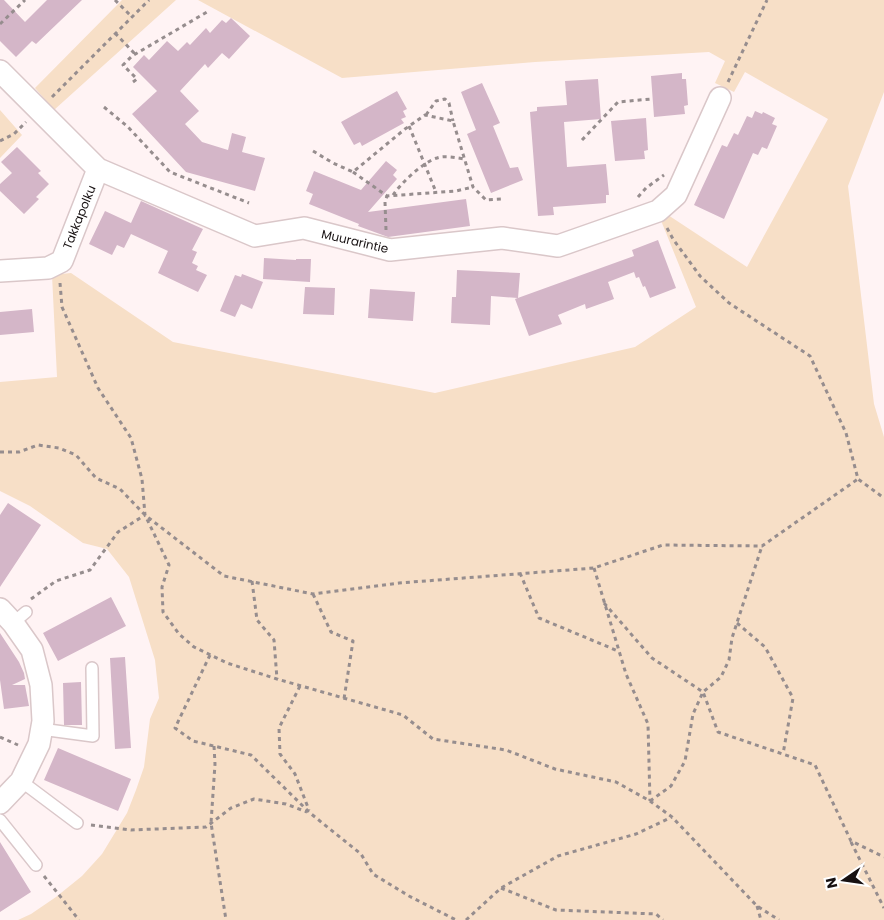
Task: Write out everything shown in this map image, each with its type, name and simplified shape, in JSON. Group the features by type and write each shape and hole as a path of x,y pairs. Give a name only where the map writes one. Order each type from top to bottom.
{"street":[{"name":"Muurarintie","path":"0,71 98,169 255,236 304,228 390,250 502,238 558,246 658,210 676,195 720,98"},
{"name":"Takkapolku","path":"0,271 48,268 62,261 98,169"},
{"path":"0,803 21,781 39,744 43,721 41,685 32,650 13,615"}],"lane":[{"path":"41,729 93,736 92,668"},
{"path":"21,781 76,823"},
{"path":"0,820 36,866"}],"path":[{"path":"0,24 25,0"},
{"path":"115,0 132,16"},
{"path":"0,141 14,134 149,0"},
{"path":"720,98 767,0"},
{"path":"133,82 137,79 123,65 135,54 207,12"},
{"path":"115,33 135,54"},
{"path":"353,172 425,115 436,101 445,99 449,103 473,187 486,200 502,199"},
{"path":"582,140 618,102 651,99"},
{"path":"104,107 128,128 170,172 249,203"},
{"path":"425,115 453,121"},
{"path":"409,126 436,192"},
{"path":"313,151 353,172 387,196 456,191 473,187"},
{"path":"393,195 406,179 439,157 465,159"},
{"path":"635,201 646,188 662,176"},
{"path":"387,196 385,202 386,223 390,250"},
{"path":"658,210 673,239 700,276 729,303 810,356 846,433 858,479 884,498"},
{"path":"62,261 60,291 62,307 98,388 131,438 142,480 145,515 169,564 162,587 163,612 179,634 194,647 227,663 403,715 433,739 506,750 555,769 616,782 650,801 672,817 757,906 779,920"},
{"path":"0,452 19,452 38,445 59,448 76,455 96,478 120,488 145,515 224,576 313,594 399,583 594,568 663,544 762,546 858,479"},
{"path":"13,615 31,598 56,581 90,570 118,532 145,515"},
{"path":"650,801 671,786 685,761 693,714 703,692 721,677 729,660 732,638 762,546"},
{"path":"594,568 626,674 648,724 650,801"},
{"path":"520,573 539,618 619,651"},
{"path":"252,581 257,620 274,640 278,679"},
{"path":"313,594 332,632 353,641 344,699"},
{"path":"604,603 652,658 703,692 718,732 815,765 884,908"},
{"path":"737,624 764,647 793,698 783,754"},
{"path":"210,655 176,728 193,742 251,755 310,813 361,854 373,874 409,896 456,920"},
{"path":"300,686 279,728 280,754 295,774 310,813"},
{"path":"214,746 215,764 211,823 226,920"},
{"path":"76,823 131,830 206,827 231,808 254,799 286,804 310,813"},
{"path":"466,920 501,888 558,856 636,834 672,817"},
{"path":"851,841 884,857"},
{"path":"36,866 79,920"},
{"path":"501,888 556,910 656,914 663,920"},
{"path":"757,906 762,920"}],"shaded area":[{"path":"122,0 176,0 54,110 35,88"},
{"path":"198,0 884,0 884,92 848,186 874,404 884,437 884,920 18,920 31,914 56,897 82,876 102,854 127,813 136,790 144,767 150,719 159,698 155,660 129,577 107,549 83,543 30,506 0,491 0,382 57,377 52,275 71,273 173,342 435,393 635,347 696,307 660,218 668,215 747,267 828,119 745,72 734,92 715,83 725,61 709,52 535,62 342,78"},
{"path":"0,110 22,135 0,158"}],"building":[{"path":"0,0 4,0 25,22 47,0 82,0 36,44 32,41 16,57 0,41"},
{"path":"231,18 250,36 229,59 222,53 208,68 205,64 180,91 199,111 185,124 202,142 228,150 232,133 246,137 242,152 265,158 255,191 186,172 132,114 157,91 133,67 144,55 149,60 167,41 178,51 187,42 190,45 206,28 210,33 222,20 226,23"},
{"path":"682,73 682,79 686,79 688,105 684,106 685,114 654,117 651,76"},
{"path":"598,79 601,119 564,122 567,167 606,164 609,195 606,195 606,203 553,207 554,215 538,216 530,112 537,111 537,107 567,105 565,81"},
{"path":"482,83 500,123 493,126 510,168 518,167 523,180 491,193 467,134 476,130 461,92"},
{"path":"397,91 407,109 403,111 406,117 401,119 404,123 362,146 360,142 354,145 341,122"},
{"path":"755,111 762,114 763,112 775,118 772,124 777,126 767,149 762,147 758,155 753,153 724,219 694,205 722,145 727,147 734,133 738,135 747,116 752,118"},
{"path":"646,118 648,150 644,151 645,159 615,161 611,121"},
{"path":"17,147 41,171 38,173 49,184 36,197 39,199 24,214 0,191 0,184 12,173 1,162"},
{"path":"386,161 397,170 393,175 397,179 368,212 466,199 470,226 388,237 309,204 313,194 306,191 314,171 361,190"},
{"path":"141,201 203,229 192,250 197,252 192,263 198,266 196,270 207,275 198,292 158,273 168,251 131,234 124,248 117,245 112,255 89,244 105,211 131,223"},
{"path":"658,240 676,288 650,298 645,286 643,287 639,277 636,278 634,272 608,282 614,299 586,309 585,304 558,315 562,324 529,336 515,299 634,256 632,250"},
{"path":"264,258 311,259 310,282 263,279"},
{"path":"457,270 520,273 518,298 491,296 490,325 451,323 452,297 456,297"},
{"path":"242,274 263,282 252,309 241,304 235,317 220,311 235,275 241,277"},
{"path":"305,287 335,288 334,315 303,314"},
{"path":"370,289 415,292 413,321 368,318"},
{"path":"32,309 34,332 0,335 0,312"},
{"path":"8,503 41,525 0,587 0,515"},
{"path":"111,597 126,626 58,661 43,633"},
{"path":"0,633 24,673 25,679 12,685 25,685 29,706 4,709 0,680"},
{"path":"125,657 131,748 115,749 110,658"},
{"path":"81,682 82,725 64,725 63,683"},
{"path":"58,748 131,779 118,811 44,780"},
{"path":"0,842 31,892 0,912"}]}
